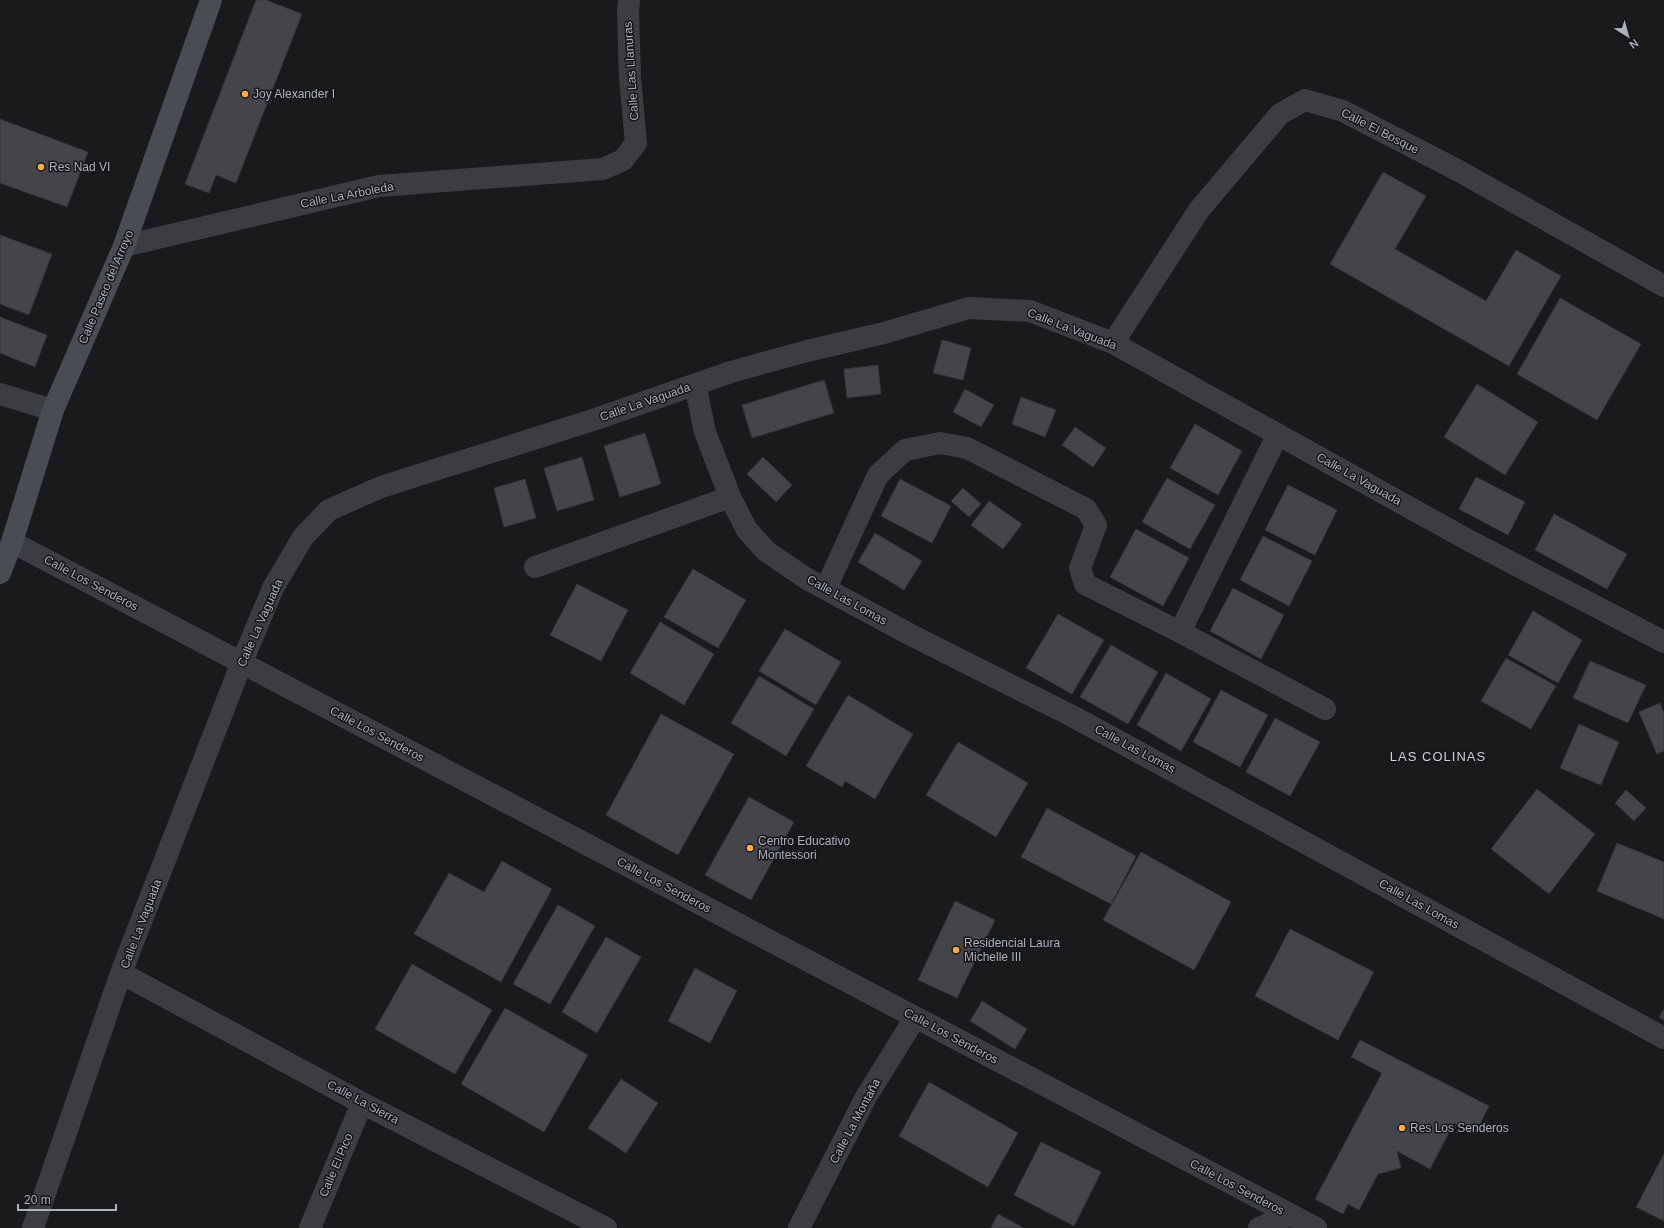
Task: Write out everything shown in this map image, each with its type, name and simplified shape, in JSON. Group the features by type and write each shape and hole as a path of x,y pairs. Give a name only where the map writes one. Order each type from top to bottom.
{"main road":[{"name":"Calle Paseo del Arroyo","path":"0,573 12,542 53,410 124,246 211,0"}],"street":[{"name":"Calle Las Llanuras","path":"629,0 630,78 636,143"},
{"name":"Calle El Bosque","path":"1113,343 1199,210 1280,114 1305,100 1343,111 1459,172 1664,286"},
{"name":"Calle La Arboleda","path":"124,246 379,186 603,169 623,160 636,143"},
{"name":"Calle La Vaguada","path":"33,1228 121,973 242,662 273,588 303,538 329,510 381,487 593,420 695,384 807,351 884,333 969,308 1030,311 1113,343 1468,540 1664,642"},
{"name":"Calle Las Lomas","path":"695,384 705,432 730,497 746,530 766,551 807,578 911,634 1081,720 1664,1038"},
{"path":"0,394 53,410"},
{"path":"1180,632 1278,434"},
{"path":"826,588 878,475 905,450 940,443 967,448 1086,509 1096,525 1080,568 1085,584 1180,632 1325,709"},
{"path":"535,567 730,497"},
{"name":"Calle Los Senderos","path":"12,542 1316,1228"},
{"name":"Calle La Sierra","path":"121,973 362,1103 606,1228"},
{"name":"Calle La Montaña","path":"799,1228 866,1098 915,1018"},
{"name":"Calle El Pico","path":"310,1228 362,1103"},
{"path":"1259,1228 1290,1215"}],"building":[{"name":"Joy Alexander I","path":"256,0 266,0 302,14 236,183 216,175 209,193 185,184"},
{"name":"Res Nad VI","path":"0,119 88,152 67,207 0,183"},
{"path":"1383,172 1426,196 1395,249 1486,301 1516,250 1561,276 1509,366 1330,264"},
{"path":"0,235 52,254 29,315 0,304"},
{"path":"1560,298 1641,344 1597,420 1517,374"},
{"path":"0,317 47,335 35,367 0,353"},
{"path":"942,340 971,348 963,380 933,373"},
{"path":"878,365 881,394 847,398 844,369"},
{"path":"824,380 834,413 752,438 742,405"},
{"path":"1477,384 1538,422 1505,475 1444,437"},
{"path":"965,389 994,405 981,427 953,412"},
{"path":"1021,397 1056,410 1045,437 1012,424"},
{"path":"1195,424 1242,451 1218,495 1170,468"},
{"path":"1075,427 1106,448 1093,467 1062,445"},
{"path":"645,433 661,484 620,497 604,446"},
{"path":"582,457 594,500 557,511 544,468"},
{"path":"763,457 792,485 776,502 747,474"},
{"path":"1476,477 1525,502 1508,535 1459,509"},
{"path":"1167,478 1215,505 1190,549 1142,522"},
{"path":"525,479 536,518 504,527 494,488"},
{"path":"900,479 951,506 932,543 881,516"},
{"path":"1288,485 1337,510 1315,555 1265,530"},
{"path":"963,488 981,504 969,517 951,501"},
{"path":"989,501 1022,524 1003,549 971,525"},
{"path":"1554,514 1627,554 1607,589 1535,550"},
{"path":"1136,529 1189,558 1163,606 1110,577"},
{"path":"875,533 922,561 904,590 858,562"},
{"path":"1263,536 1312,561 1289,606 1240,580"},
{"path":"693,569 746,600 718,648 664,617"},
{"path":"577,584 628,610 601,661 550,635"},
{"path":"1233,588 1284,615 1261,659 1210,631"},
{"path":"1533,611 1582,640 1558,683 1508,655"},
{"path":"1058,614 1104,640 1072,694 1026,668"},
{"path":"660,622 714,654 684,705 630,673"},
{"path":"785,629 841,662 816,705 759,671"},
{"path":"1111,645 1158,672 1128,724 1080,697"},
{"path":"1506,658 1556,686 1531,729 1481,701"},
{"path":"1590,661 1646,685 1628,723 1573,698"},
{"path":"1166,673 1211,699 1181,751 1137,725"},
{"path":"759,676 814,709 786,756 731,723"},
{"path":"1221,690 1268,715 1240,767 1193,742"},
{"path":"848,695 913,734 875,799 845,781 842,787 806,766"},
{"path":"1660,703 1664,713 1664,751 1657,754 1639,712"},
{"path":"661,714 734,754 678,855 606,815"},
{"path":"1275,718 1320,742 1290,796 1246,772"},
{"path":"1579,724 1619,742 1601,785 1560,768"},
{"path":"958,742 1028,783 996,837 926,795"},
{"path":"1537,789 1595,834 1549,894 1491,849"},
{"path":"1626,790 1646,808 1634,821 1615,803"},
{"name":"Centro Educativo Montessori","path":"749,797 794,822 751,900 705,875"},
{"path":"1047,808 1136,856 1111,904 1021,857"},
{"path":"1617,843 1664,862 1664,919 1597,891"},
{"path":"1141,852 1231,902 1194,970 1103,920"},
{"path":"502,861 552,889 501,982 414,934 449,873 484,892"},
{"name":"Residencial Laura Michelle III","path":"955,901 995,920 957,998 918,980"},
{"path":"558,905 595,926 550,1004 513,984"},
{"path":"1290,929 1374,972 1338,1040 1255,996"},
{"path":"606,937 641,957 597,1033 562,1012"},
{"path":"412,964 492,1010 455,1074 375,1029"},
{"path":"695,968 737,991 710,1043 668,1021"},
{"path":"982,1001 1027,1029 1015,1049 970,1021"},
{"path":"505,1008 588,1055 544,1132 461,1084"},
{"path":"1664,1009 1664,1020 1659,1017"},
{"name":"Res Los Senderos","path":"1360,1040 1489,1106 1475,1134 1454,1123 1430,1169 1397,1151 1401,1168 1378,1174 1359,1210 1348,1204 1343,1214 1315,1199 1382,1073 1351,1057"},
{"path":"621,1079 658,1103 626,1153 588,1128"},
{"path":"929,1082 1018,1133 988,1187 899,1136"},
{"path":"1041,1142 1101,1172 1074,1226 1014,1195"},
{"path":"1664,1154 1664,1221 1636,1207"},
{"path":"998,1214 1024,1228 991,1228"}],"place":[{"name":"Joy Alexander I","path":"245,94"},
{"name":"Res Nad VI","path":"41,167"},
{"name":"Centro Educativo Montessori","path":"750,848"},
{"name":"Residencial Laura Michelle III","path":"956,950"},
{"name":"Res Los Senderos","path":"1402,1128"}],"district":[{"name":"LAS COLINAS","path":"1438,756"}]}
